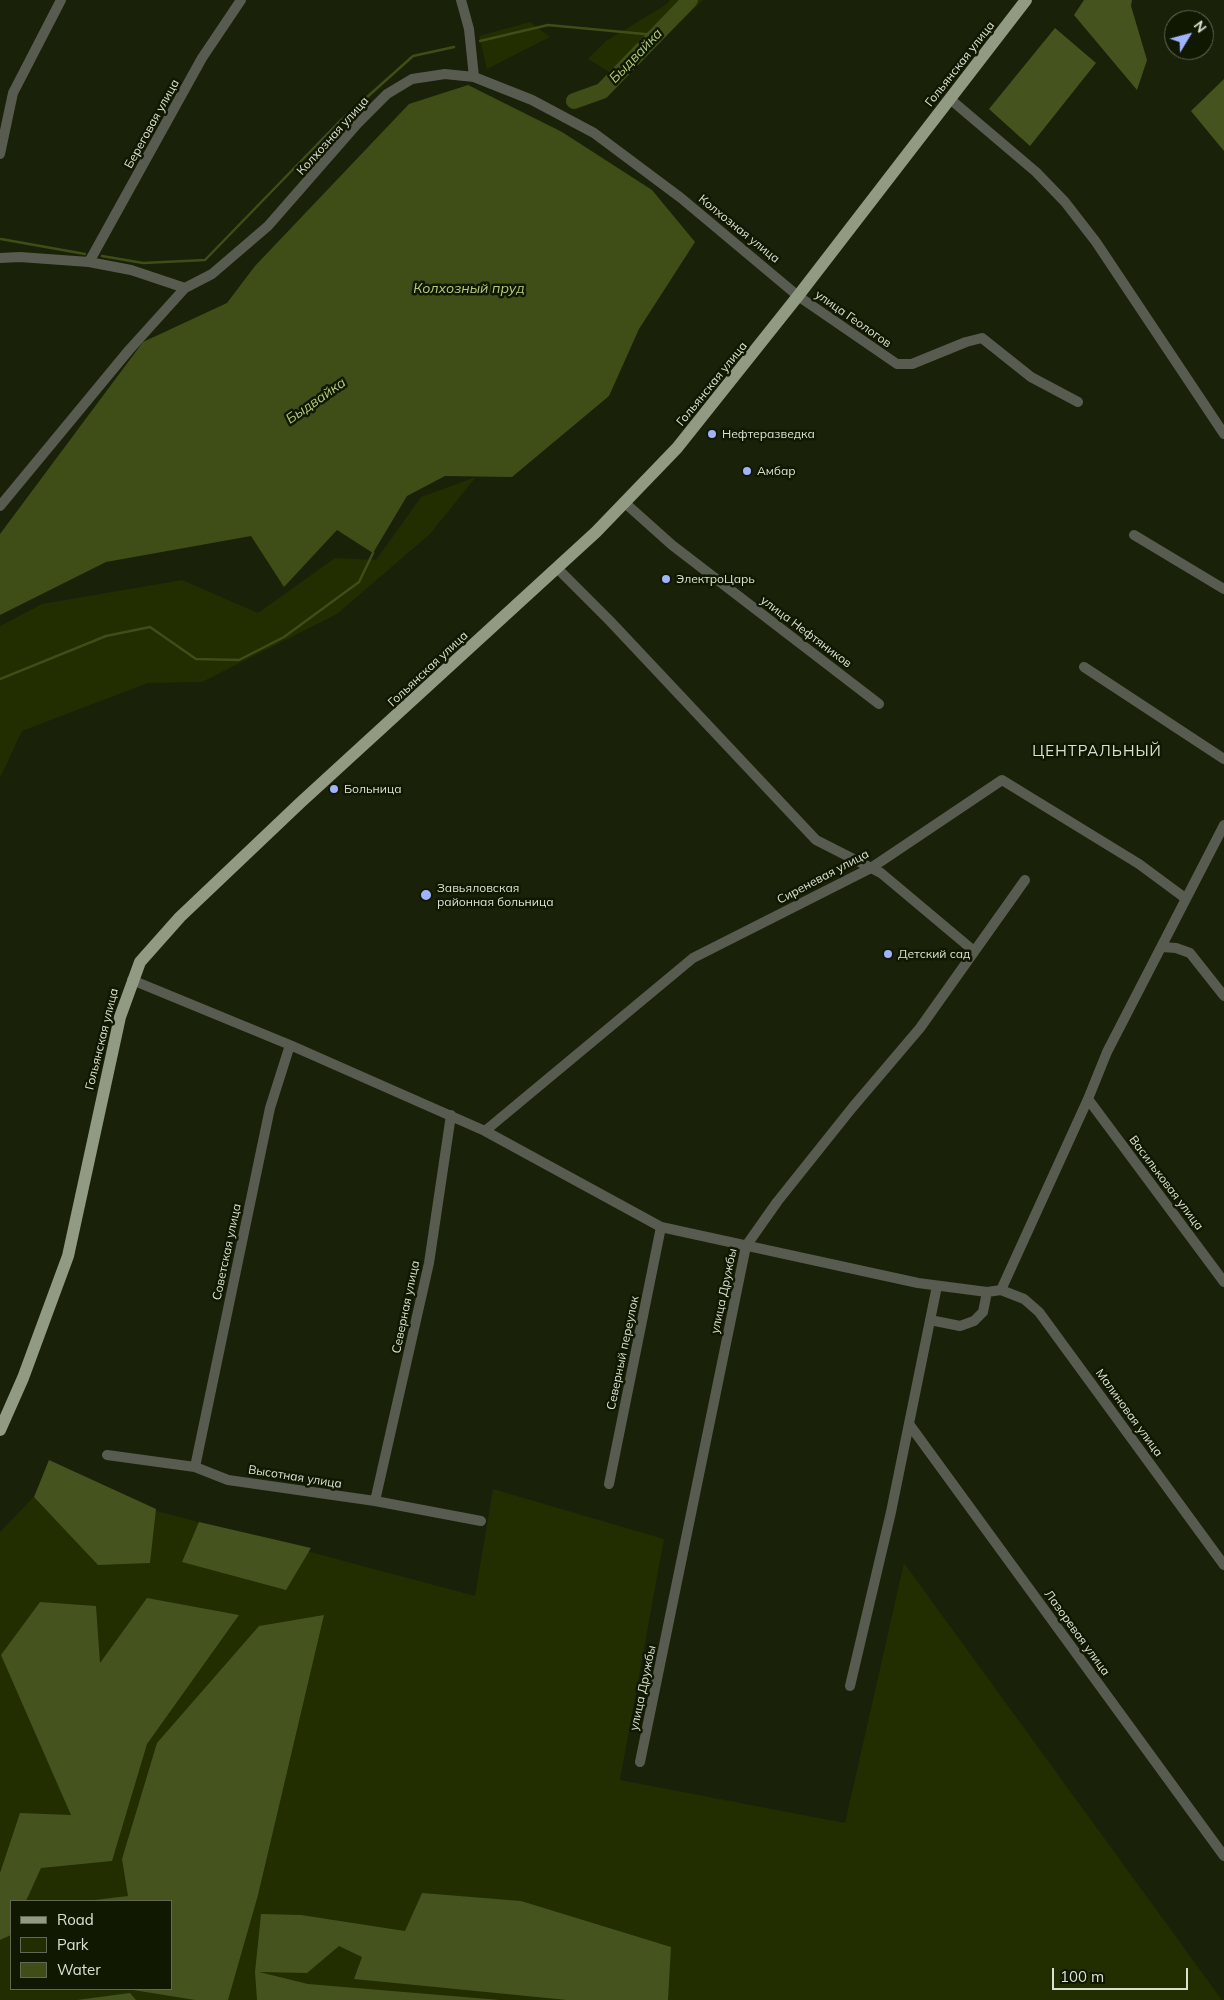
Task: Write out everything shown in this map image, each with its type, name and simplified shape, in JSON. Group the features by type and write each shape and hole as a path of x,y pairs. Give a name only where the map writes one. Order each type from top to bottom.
{"main road":[{"name":"Гольянская улица","path":"0,1430 23,1378 68,1256 120,1018 132,980 144,956 180,917 300,802 557,568 625,503 700,421 1026,0"}],"street":[{"path":"0,154 13,93 61,0"},
{"name":"Береговая улица","path":"89,262 202,58 241,0"},
{"path":"461,0 469,29 474,77"},
{"name":"Колхозная улица","path":"185,288 212,274 268,226 358,123 388,94 412,79 445,74 474,77 532,100 594,132 689,204 798,296"},
{"path":"950,99 1036,172 1065,202 1096,242 1224,434"},
{"path":"0,258 20,257 89,262 131,270 185,288 129,350 0,506"},
{"name":"улица Геологов","path":"798,296 897,364 912,364 966,342 982,338 1031,377 1078,402"},
{"name":"улица Нефтяников","path":"625,503 672,545 879,704"},
{"path":"1134,535 1224,589"},
{"path":"557,568 610,621 816,840 881,873 974,951"},
{"path":"1084,667 1224,759"},
{"name":"Сиреневая улица","path":"485,1131 693,958 871,868 1002,780 1139,864 1185,898"},
{"path":"132,980 290,1045 451,1115 485,1131 661,1227 937,1286 987,1292 1001,1290 1088,1099 1107,1052 1224,825"},
{"name":"улица Дружбы","path":"640,1762 746,1246 777,1202 840,1122 920,1028 1025,880"},
{"path":"1162,948 1176,948 1190,953 1224,996"},
{"name":"Советская улица","path":"195,1467 270,1108 290,1045"},
{"name":"Васильковая улица","path":"1088,1099 1224,1282"},
{"name":"Северная улица","path":"375,1501 429,1262 451,1115"},
{"name":"Северный переулок","path":"609,1484 661,1227"},
{"path":"850,1686 891,1512 937,1286"},
{"name":"Малиновая улица","path":"1001,1290 1024,1299 1039,1312 1224,1566"},
{"path":"930,1320 960,1326 974,1321 983,1312 987,1292"},
{"name":"Лазоревая улица","path":"909,1424 1224,1856"},
{"name":"Высотная улица","path":"107,1454 195,1467 228,1480 375,1501 481,1521"}],"green space":[{"path":"670,0 703,0 622,80 588,59 606,41 667,4"},
{"path":"530,22 550,37 487,69 479,36"},
{"path":"476,477 430,534 337,614 202,682 148,683 22,731 0,778 0,626 42,604 182,580 258,613 335,558 376,560 421,497"},
{"path":"48,1482 475,1596 493,1489 664,1539 620,1780 845,1823 904,1563 1222,2000 0,2000 0,1532"}],"shaded area":[{"path":"1084,0 1132,0 1131,6 1147,60 1137,90 1074,15"},
{"path":"1055,28 1096,63 1030,146 989,109"},
{"path":"1224,79 1224,151 1191,111"},
{"path":"49,1460 156,1509 150,1563 98,1565 34,1497"},
{"path":"199,1522 311,1548 286,1590 182,1562"},
{"path":"147,1598 239,1615 147,1744 112,1861 41,1868 26,1900 10,1900 10,1935 0,1940 0,1873 20,1813 71,1815 1,1655 40,1602 96,1606 100,1663"},
{"path":"324,1615 258,1895 228,2000 195,2000 133,1990 172,1990 172,1900 94,1900 128,1896 122,1859 157,1743 259,1626"},
{"path":"422,1893 521,1901 671,1947 668,2000 567,2000 354,1979 362,1957 339,1946 307,1973 259,1972 308,1984 500,2000 257,2000 255,1972 261,1914 301,1915 405,1931"},
{"path":"130,1993 136,2000 77,2000"}],"water":[{"name":"Колхозный пруд","path":"468,85 562,132 652,190 695,242 639,329 609,396 512,477 445,476 407,496 373,553 337,530 284,587 251,536 106,562 0,615 0,534 143,342 227,303 255,266 409,104"}],"waterway":[{"name":"Быдвайка","path":"574,101 602,91 690,0"},
{"path":"480,41 548,25 655,35"},
{"path":"102,256 143,263 205,260 338,123 413,56 454,47"},
{"path":"1,239 85,254"},
{"path":"0,679 106,636 150,627 196,659 239,660 284,637 359,582 373,553"}],"place":[{"name":"Нефтеразведка","path":"712,434"},
{"name":"Амбар","path":"747,471"},
{"name":"ЭлектроЦарь","path":"666,579"},
{"name":"Больница","path":"334,789"},
{"name":"Завьяловская районная больница","path":"426,895"},
{"name":"Детский сад","path":"888,954"}],"district":[{"name":"ЦЕНТРАЛЬНЫЙ","path":"1097,751"}]}
